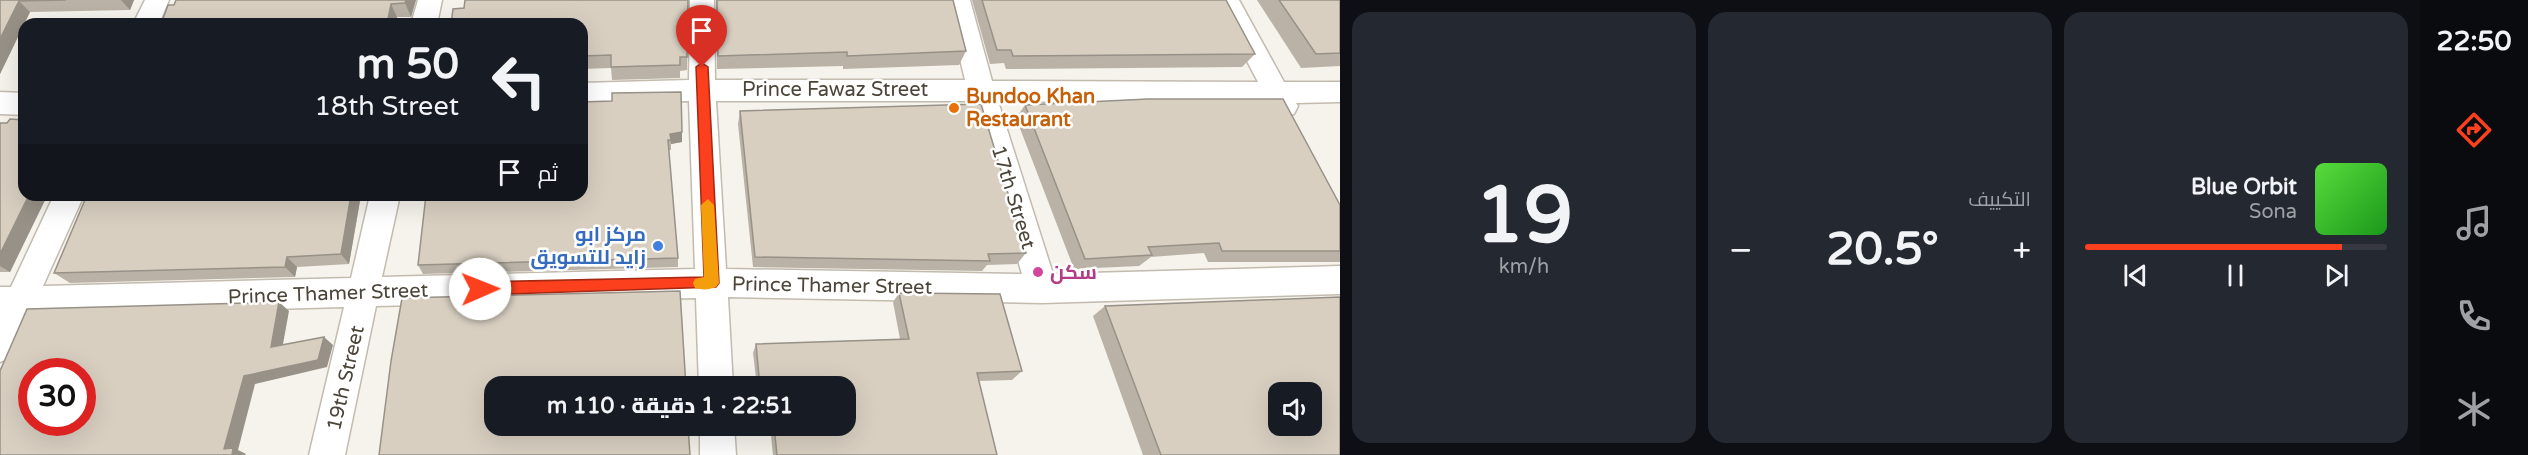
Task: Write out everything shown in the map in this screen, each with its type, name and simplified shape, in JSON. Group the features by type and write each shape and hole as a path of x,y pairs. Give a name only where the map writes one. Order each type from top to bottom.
{"street":[{"path":"149,18 157,0"},
{"path":"426,18 430,0"},
{"path":"702,0 702,90 715,376"},
{"name":"17th Street","path":"958,0 981,89 1042,289"},
{"path":"1227,0 1294,123"},
{"name":"Prince Fawaz Street","path":"588,93 981,89 1340,92"},
{"path":"0,103 18,104"},
{"path":"0,346 11,302 66,201"},
{"name":"19th Street","path":"327,455 384,201"},
{"name":"Prince Thamer Street","path":"11,302 711,283 1042,289 1340,279"},
{"path":"717,436 718,455"}],"building":[{"path":"0,0 66,0 19,1 0,39"},
{"path":"176,0 406,0 405,3 391,4 388,18 163,18 168,5 174,5"},
{"path":"465,0 688,0 687,57 680,57 680,65 611,67 611,55 588,56 588,18 452,18 453,9 464,8"},
{"path":"717,0 953,0 966,51 847,56 847,52 718,56"},
{"path":"982,0 1226,0 1255,54 1013,56 1011,50 997,50"},
{"path":"1279,0 1340,0 1340,53 1316,54"},
{"path":"681,92 682,132 670,134 671,140 668,140 678,258 418,265 425,201 588,201 588,102 612,101 612,93"},
{"path":"1148,99 1283,99 1340,205 1340,251 1222,251 1219,243 1148,247 1152,255 1085,259 1025,105"},
{"path":"981,104 1026,253 988,254 990,261 755,257 740,111"},
{"path":"10,119 18,120 18,201 26,201 0,254 0,123 7,123"},
{"path":"84,201 350,201 341,254 287,257 285,267 54,273"},
{"path":"680,291 685,376 484,376 484,436 689,436 690,455 379,455 402,298"},
{"path":"899,293 1000,294 1022,371 977,373 997,455 777,455 775,436 856,436 856,376 759,376 756,344 909,339"},
{"path":"1340,297 1340,455 1161,455 1105,306"},
{"path":"279,302 271,347 324,337 318,360 244,376 224,449 233,448 232,455 0,455 0,371 27,309"}],"slow traffic":[{"path":"700,283 711,283 708,205"}],"place":[{"name":"Bundoo Khan Restaurant","path":"954,108"},
{"name":"مركز ابو زايد للتسويق","path":"658,246"},
{"name":"سكن","path":"1038,272"}],"route":[{"path":"480,289 711,283 702,67"}]}
